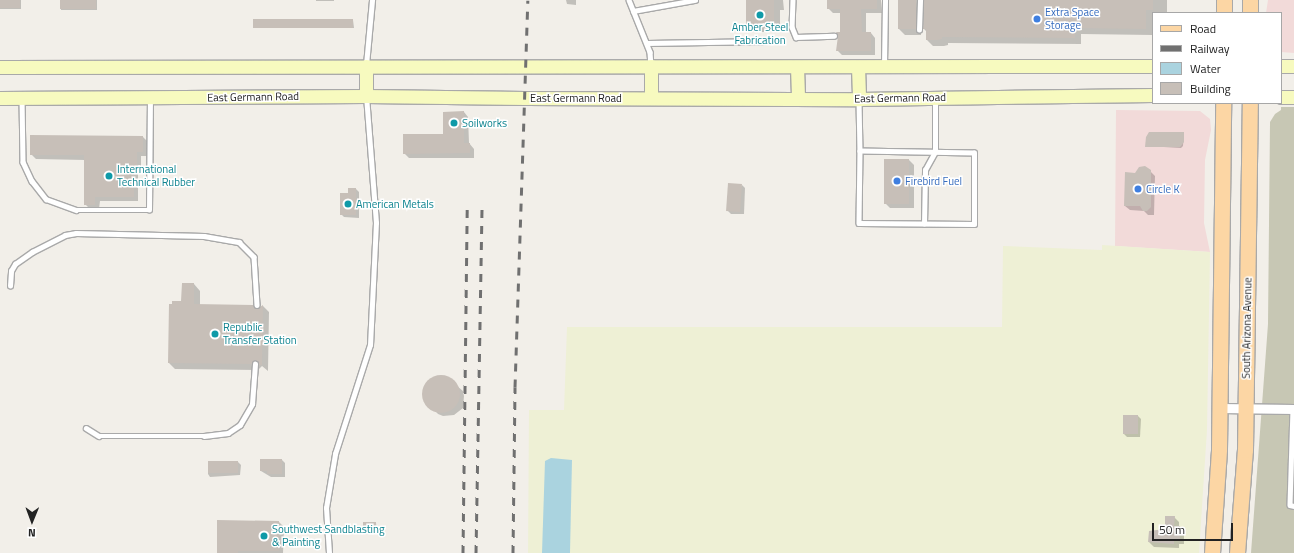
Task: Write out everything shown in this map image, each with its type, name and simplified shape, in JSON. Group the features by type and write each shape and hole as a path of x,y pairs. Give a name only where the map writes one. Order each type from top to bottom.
{"main road":[{"path":"1224,0 1224,12"},
{"path":"1250,0 1250,12"},
{"path":"366,66 366,96"},
{"path":"651,66 651,98"},
{"path":"0,67 1152,66"},
{"path":"1282,66 1294,66"},
{"path":"797,67 798,98"},
{"path":"858,67 859,99"},
{"name":"East Germann Road","path":"0,98 366,96 859,99 1152,95"},
{"path":"1282,97 1294,97"},
{"path":"1212,553 1220,408 1224,104"},
{"name":"South Arizona Avenue","path":"1237,553 1245,450 1250,104"}],"street":[{"path":"1220,408 1293,409"}],"lane":[{"path":"366,66 372,0"},
{"path":"629,0 647,43 650,52 651,66"},
{"path":"633,11 695,0"},
{"path":"792,0 792,27 796,37 834,36"},
{"path":"884,67 885,0"},
{"path":"919,30 920,0"},
{"path":"647,43 769,41"},
{"path":"329,553 326,508 335,454 370,345 376,223 366,96"},
{"path":"22,98 23,162 32,181 46,199 76,210 149,210 150,98"},
{"path":"924,224 925,170 935,152 935,98"},
{"path":"859,99 859,223 974,224 974,152 860,151"},
{"path":"10,286 11,271 15,264 32,252 64,235 76,233 204,236 239,242 254,257 257,305"},
{"path":"86,428 99,436 204,436 228,433 240,425 252,404 255,364"},
{"path":"1293,409 1290,506 1294,506"}],"shaded area":[{"path":"1268,0 1294,0 1294,53 1282,52 1282,12 1266,12"},
{"path":"1281,107 1294,107 1294,553 1251,553 1268,324 1270,122 1275,114 1281,110"},
{"path":"1116,110 1200,111 1210,119 1211,130 1205,160 1204,223 1210,252 1115,246"},
{"path":"1102,245 1210,252 1207,430 1199,553 528,553 529,410 564,410 567,327 1002,327 1003,246 1102,250"}],"water":[{"path":"551,458 572,460 570,553 542,553 545,461"}],"building":[{"path":"0,0 20,0 20,8 0,8"},
{"path":"60,0 96,0 96,9 60,9"},
{"name":"Amber Steel Fabrication","path":"746,0 774,0 774,26 746,26"},
{"path":"827,0 877,0 877,9 861,9 862,32 871,32 871,51 836,51 838,36 836,32 840,32 840,9 827,9"},
{"path":"898,0 916,0 916,29 898,29"},
{"name":"Extra Space Storage","path":"924,0 1153,0 1153,10 1146,10 1146,29 1075,28 1075,38 942,37 942,39 937,40 926,40 926,29 923,29"},
{"path":"253,19 353,19 353,28 253,28"},
{"name":"Soilworks","path":"464,111 464,143 470,143 470,153 403,154 403,134 443,134 443,112"},
{"path":"1149,132 1184,132 1184,142 1180,147 1145,147 1146,137"},
{"name":"International Technical Rubber","path":"30,135 143,136 143,152 137,152 137,166 134,166 134,197 95,197 95,205 84,205 84,155 30,155"},
{"name":"Firebird Fuel","path":"884,159 909,159 909,204 884,204"},
{"name":"Circle K","path":"1145,166 1151,170 1151,207 1147,211 1143,211 1140,206 1124,206 1125,172 1135,173 1139,167"},
{"path":"728,183 742,184 740,212 726,211"},
{"name":"American Metals","path":"348,188 356,188 356,215 340,215 340,193 348,193"},
{"name":"Republic Transfer Station","path":"182,283 194,283 194,304 253,305 257,309 263,305 262,365 259,365 255,360 251,364 168,363 169,304 172,304 172,301 181,301"},
{"path":"441,375 451,378 457,384 460,394 457,404 451,410 441,413 431,410 425,404 422,394 425,384 431,378"},
{"path":"1123,415 1138,415 1138,434 1123,434"},
{"path":"260,459 282,459 282,474 267,474 267,471 260,471"},
{"path":"208,461 238,461 238,473 208,473"},
{"path":"1165,516 1175,516 1174,526 1180,526 1180,540 1174,540 1174,544 1148,542 1149,531 1165,529"},
{"path":"217,520 279,521 279,551 238,551 238,553 217,553"},
{"path":"363,522 376,522 376,531 363,531"}],"railway":[{"path":"513,553 515,387 528,0"},
{"path":"463,553 467,205"},
{"path":"476,553 482,207"}],"place":[{"name":"Amber Steel Fabrication","path":"760,15"},
{"name":"Extra Space Storage","path":"1037,19"},
{"name":"Soilworks","path":"454,123"},
{"name":"International Technical Rubber","path":"109,176"},
{"name":"Firebird Fuel","path":"897,181"},
{"name":"Circle K","path":"1138,189"},
{"name":"American Metals","path":"348,204"},
{"name":"Republic Transfer Station","path":"215,334"},
{"name":"Southwest Sandblasting & Painting","path":"264,536"}]}
